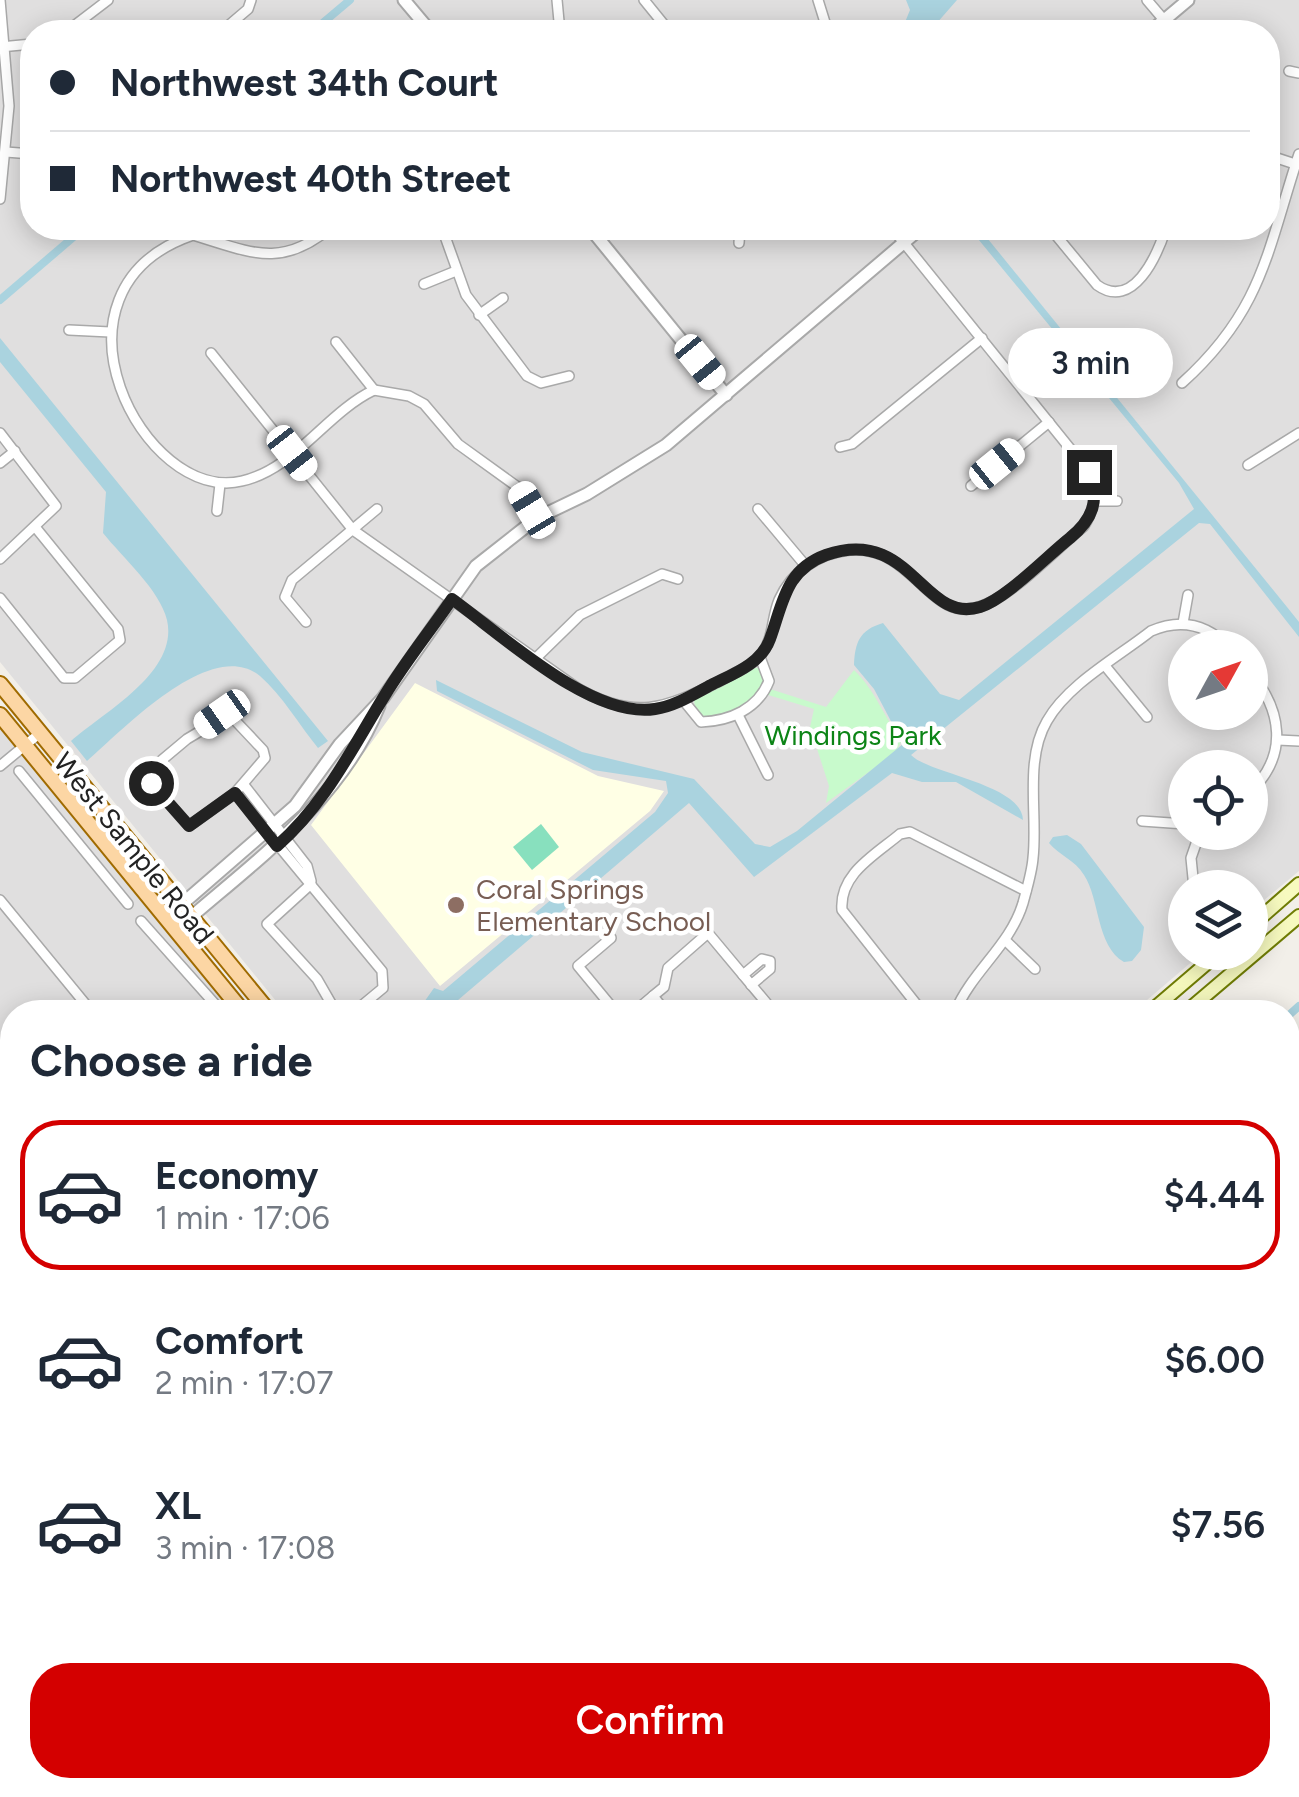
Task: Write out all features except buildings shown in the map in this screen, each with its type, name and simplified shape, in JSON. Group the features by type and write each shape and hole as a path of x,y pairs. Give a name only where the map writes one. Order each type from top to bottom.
{"main road":[{"name":"West Sample Road","path":"0,684 259,1000"},
{"name":"West Sample Road","path":"0,715 233,1000"},
{"path":"1268,911 1299,884"},
{"path":"1268,940 1299,916"},
{"path":"1164,1000 1199,970"},
{"path":"1199,1000 1232,970"}],"street":[{"path":"0,0 6,152 0,199"},
{"path":"82,20 108,0"},
{"path":"404,0 421,20"},
{"path":"644,0 660,20"},
{"path":"1148,0 1164,20 1188,0"},
{"path":"233,20 252,1"},
{"path":"6,152 20,153"},
{"path":"1280,216 1297,159"},
{"path":"178,240 146,258 127,283 110,332 113,372 126,402 173,463 220,484 270,470 374,390"},
{"path":"215,240 248,254 300,248 310,240"},
{"path":"446,240 456,271 479,314 528,376 541,382 569,376"},
{"path":"600,240 726,396"},
{"path":"739,240 739,244"},
{"path":"186,911 281,842 319,802 366,732 383,698 476,566 537,518 630,470 726,396 906,240"},
{"path":"1060,240 1097,284 1107,292 1121,293 1136,284 1150,266 1161,240"},
{"path":"1182,382 1243,316 1260,284 1273,240"},
{"path":"212,353 353,530 603,703 656,709 683,700 760,656 770,640 779,600 805,565 839,552 874,551 908,568 937,600 950,608 980,607 1084,526 1096,501 1089,472 904,242"},
{"path":"424,284 456,271"},
{"path":"479,314 502,298"},
{"path":"69,330 110,332"},
{"path":"840,447 852,444 982,338"},
{"path":"336,342 374,390 410,396 424,404 458,444 519,488 537,518"},
{"path":"970,486 1050,422"},
{"path":"0,432 56,506 0,559"},
{"path":"1248,465 1299,433"},
{"path":"0,463 15,451"},
{"path":"217,511 220,484"},
{"path":"1096,501 1118,502"},
{"path":"306,622 290,606 287,588 378,509"},
{"path":"758,509 805,565"},
{"path":"0,598 70,680 121,636 36,528"},
{"path":"536,658 580,614 662,574 678,579"},
{"path":"1183,622 1188,595"},
{"path":"960,1000 966,986 1006,940 1026,890 1034,860 1037,743 1064,700 1151,630 1183,622 1206,630"},
{"path":"683,700 701,722 738,715 761,696 769,680 760,656"},
{"path":"1106,667 1147,716"},
{"path":"152,934 186,911 273,829 353,728 383,698"},
{"path":"1268,698 1278,740 1268,771"},
{"path":"229,714 263,750 265,758 244,785 189,826 148,776 187,739 229,714"},
{"path":"738,715 768,775"},
{"path":"0,766 40,733"},
{"path":"1278,740 1299,740"},
{"path":"20,771 128,904"},
{"path":"244,785 311,884 386,980 366,1000"},
{"path":"235,793 273,829"},
{"path":"1142,821 1168,823"},
{"path":"914,1000 842,910 841,898 849,877 900,834 910,832 1026,890"},
{"path":"311,884 267,924 317,979 329,1000"},
{"path":"0,900 82,1000"},
{"path":"141,920 211,1000"},
{"path":"649,1000 664,987 668,968 708,934 764,1000"},
{"path":"606,1000 578,966 611,938"},
{"path":"1006,940 1035,969"},
{"path":"743,976 762,959 770,961 770,969 751,985"},
{"path":"654,996 657,1000"}],"shaded area":[{"path":"0,0 1299,0 1299,871 1268,897 1268,870 1168,870 1168,970 1182,970 1147,1000 275,1000 0,662"},
{"name":"Coral Springs Elementary School","path":"415,683 598,776 664,791 650,811 440,986 311,825"},
{"path":"0,728 222,1000 0,1000"}],"green space":[{"path":"751,668 761,668 766,676 747,702 718,716 696,715 694,700"},
{"name":"Windings Park","path":"854,670 902,740 895,753 826,803 829,786 810,727 814,709 765,694 770,689 826,707"},
{"path":"541,824 559,847 532,870 513,847"}],"water":[{"path":"906,0 957,0 940,20 906,20 910,10"},
{"path":"979,240 989,240 1287,607 1299,622 1299,637 1210,524 1199,523 911,755 1008,797 1019,808 1023,820 956,782 922,782 892,773 754,877 689,803 458,1000 426,1000 434,988 443,991 655,812 668,793 666,781 593,770 437,691 436,680 582,752 694,779 755,844 770,847 797,831 903,744 874,689 854,665 857,644 868,629 883,623 940,694 959,700 1194,509 1179,483"},
{"path":"0,338 328,741 318,748 260,676 240,667 217,668 169,692 87,761 71,741 151,673 168,639 167,620 149,586 103,533 106,492 0,362"},
{"path":"1067,835 1081,844 1144,927 1141,950 1132,961 1124,962 1115,955 1103,934 1084,875 1049,843 1053,837"}],"waterway":[{"path":"326,20 350,0"},
{"path":"0,300 70,240"}],"place":[{"name":"Coral Springs Elementary School","path":"456,905"}],"route":[{"path":"151,783 189,826 196,826 235,793 277,846 319,802 366,732 383,698 452,599 603,703 656,709 683,700 760,656 770,640 779,600 790,583 805,565 827,555 874,551 894,559 950,608 962,610 991,602 1084,526 1096,501 1089,472"}]}
